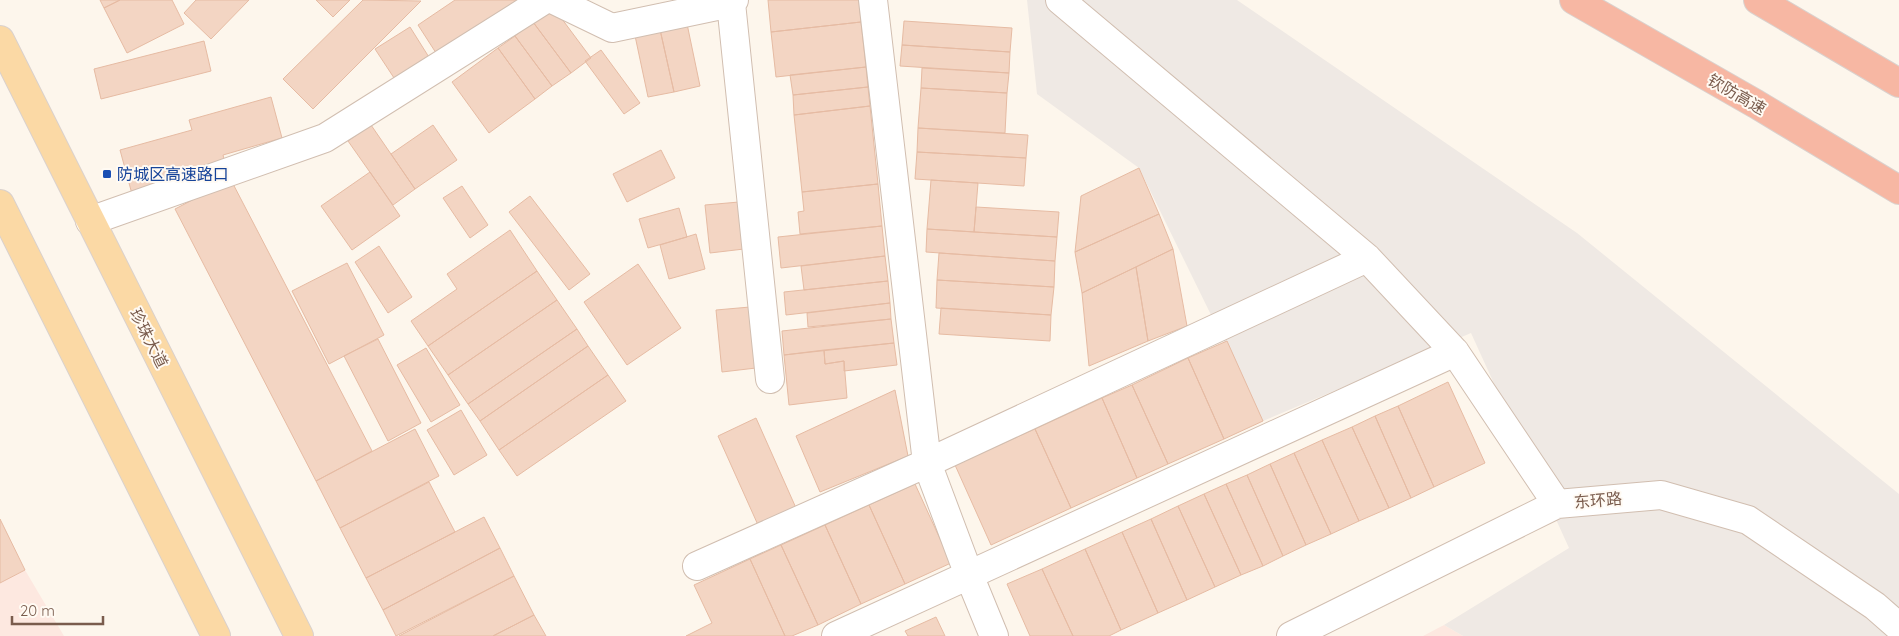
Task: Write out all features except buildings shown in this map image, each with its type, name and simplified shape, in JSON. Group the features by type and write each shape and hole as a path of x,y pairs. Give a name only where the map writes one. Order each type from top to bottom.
{"highway":[{"name":"钦防高速","path":"1574,0 1756,104 1899,190"},
{"path":"1758,0 1899,83"}],"main road":[{"name":"珍珠大道","path":"0,40 299,636"},
{"path":"0,204 216,636"}],"street":[{"path":"90,221 325,138 544,0"},
{"path":"554,0 612,28 732,2 770,379"},
{"path":"873,0 927,463 994,636"},
{"path":"1060,0 1367,258 1455,352 1557,504"},
{"path":"697,566 927,463 1367,258"},
{"path":"836,636 1455,352"},
{"name":"东环路","path":"1291,636 1557,504 1661,495 1748,520 1875,606 1899,627"}],"shaded area":[{"path":"1027,0 1237,0 1577,233 1899,494 1899,636 1463,636 1444,625 1569,548 1471,333 1263,421 1139,168 1037,94"},
{"path":"25,570 64,636 0,636 0,583"},
{"path":"1444,625 1463,636 1423,636"}],"place":[{"name":"防城区高速路口","path":"107,174"}]}
